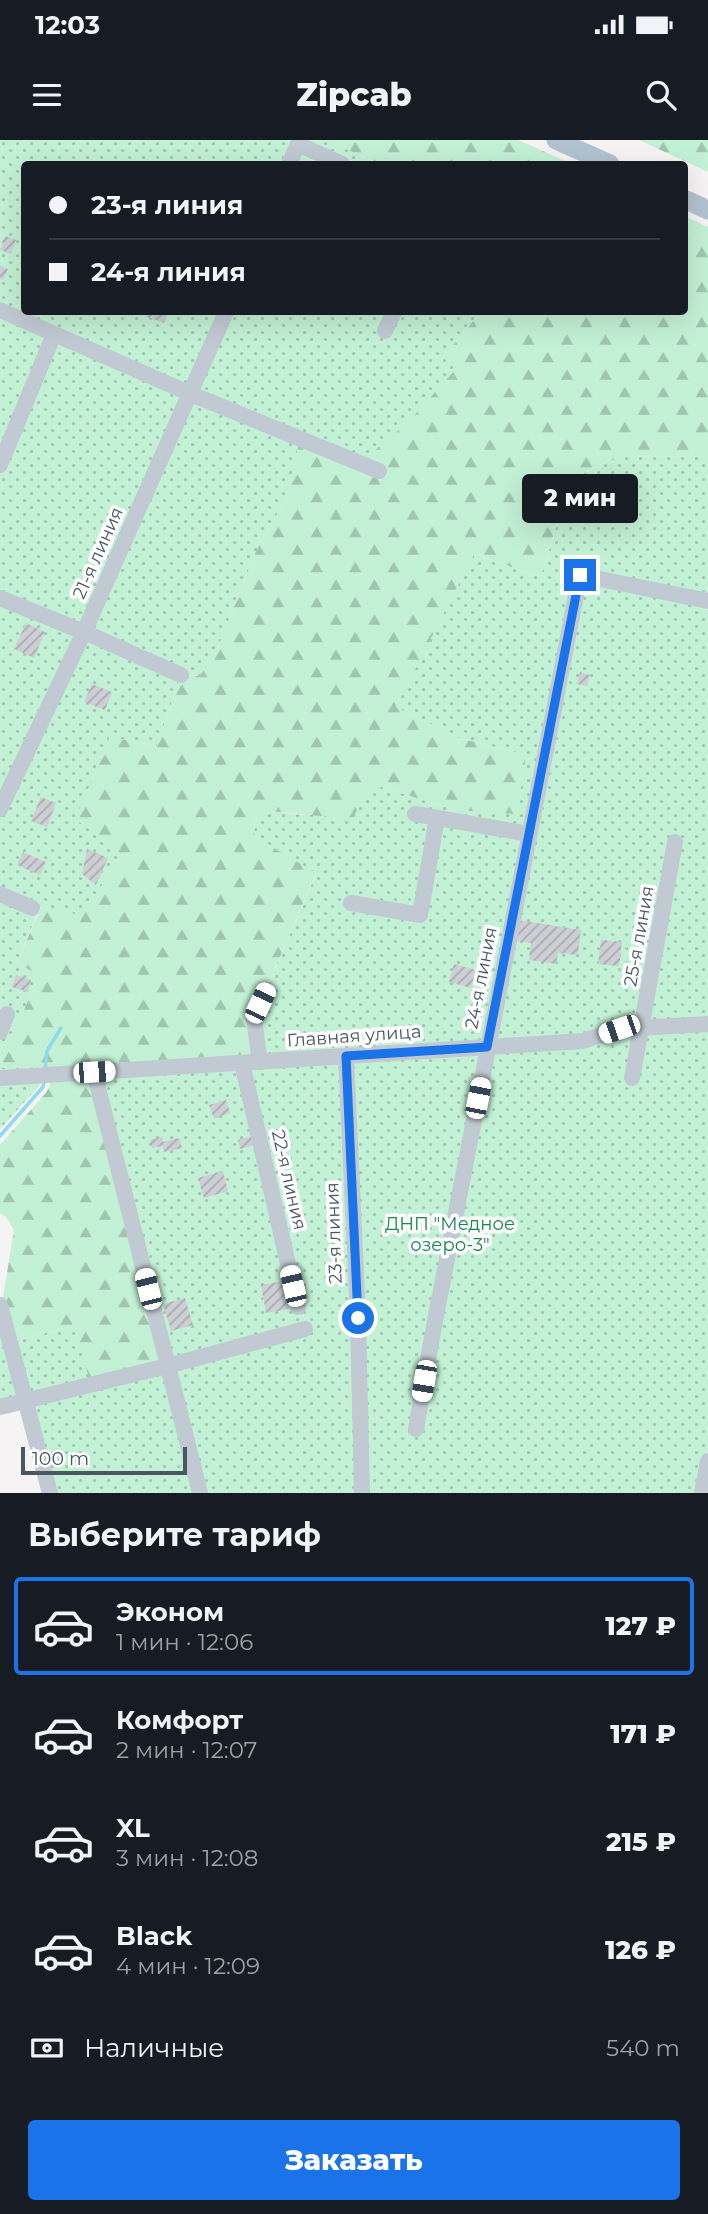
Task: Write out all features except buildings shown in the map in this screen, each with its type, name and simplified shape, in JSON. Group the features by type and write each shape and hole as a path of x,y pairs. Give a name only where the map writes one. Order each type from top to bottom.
{"main road":[{"path":"556,140 603,161"},
{"path":"688,201 708,209"}],"street":[{"path":"290,161 298,144 335,161"},
{"path":"13,311 54,334 191,394 379,471"},
{"name":"21-я линия","path":"0,809 84,632 225,315"},
{"path":"385,331 393,315"},
{"path":"0,465 54,334"},
{"name":"24-я линия","path":"416,1429 487,1047 580,575 708,601"},
{"path":"0,598 181,675"},
{"path":"415,814 529,834"},
{"path":"351,903 420,915 437,818"},
{"name":"25-я линия","path":"632,1078 676,842"},
{"path":"0,894 32,908"},
{"path":"260,1062 254,1019 266,990"},
{"path":"0,1032 7,1014"},
{"name":"Главная улица","path":"0,1078 583,1041 619,1029 708,1024"},
{"name":"23-я линия","path":"346,1056 358,1318 362,1493"},
{"name":"22-я линия","path":"242,1063 298,1307"},
{"path":"94,1072 200,1493"},
{"path":"0,1305 50,1493"},
{"path":"0,1406 305,1329"},
{"path":"702,1493 708,1461"}],"green space":[{"path":"0,140 326,140 372,161 21,161 21,315 478,315 443,357 457,369 407,423 360,464 300,440 286,499 256,551 213,660 199,676 181,675 157,746 109,737 123,855 81,916 40,907 17,963 38,974 32,993 0,1059"},
{"path":"326,140 518,140 565,161 372,161"},
{"path":"639,140 708,140 708,172"},
{"path":"688,218 708,227 708,456 616,457 570,479 541,577 474,554 396,707 459,738 526,755 517,814 455,810 372,784 352,819 269,811 255,819 254,836 316,873 260,1003 258,1062 94,1072 167,1366 91,1384 74,1326 10,1342 1,1310 14,1230 0,1213 0,1145 44,1095 50,1078 49,1067 0,1068 0,1059 32,993 37,974 17,963 41,907 81,915 123,855 75,819 110,737 157,746 181,675 199,676 213,660 256,551 286,499 300,439 360,463 407,423 456,369 443,357 478,315 688,315"},
{"name":"ДНП \"Медное озеро-3\"","path":"708,456 708,1493 50,1493 25,1401 0,1407 0,1310 10,1342 74,1326 94,1072 260,1003 316,874 254,836 255,819 269,811 303,815 372,784 455,810 526,755 459,738 395,707 474,554 541,577 570,480 616,457"},
{"path":"39,1067 40,1085 0,1129 0,1068"}],"waterway":[{"path":"45,1070 47,1051 61,1028"},
{"path":"0,1136 43,1087 44,1081"}],"route":[{"path":"358,1318 346,1056 487,1047 580,575"}]}
